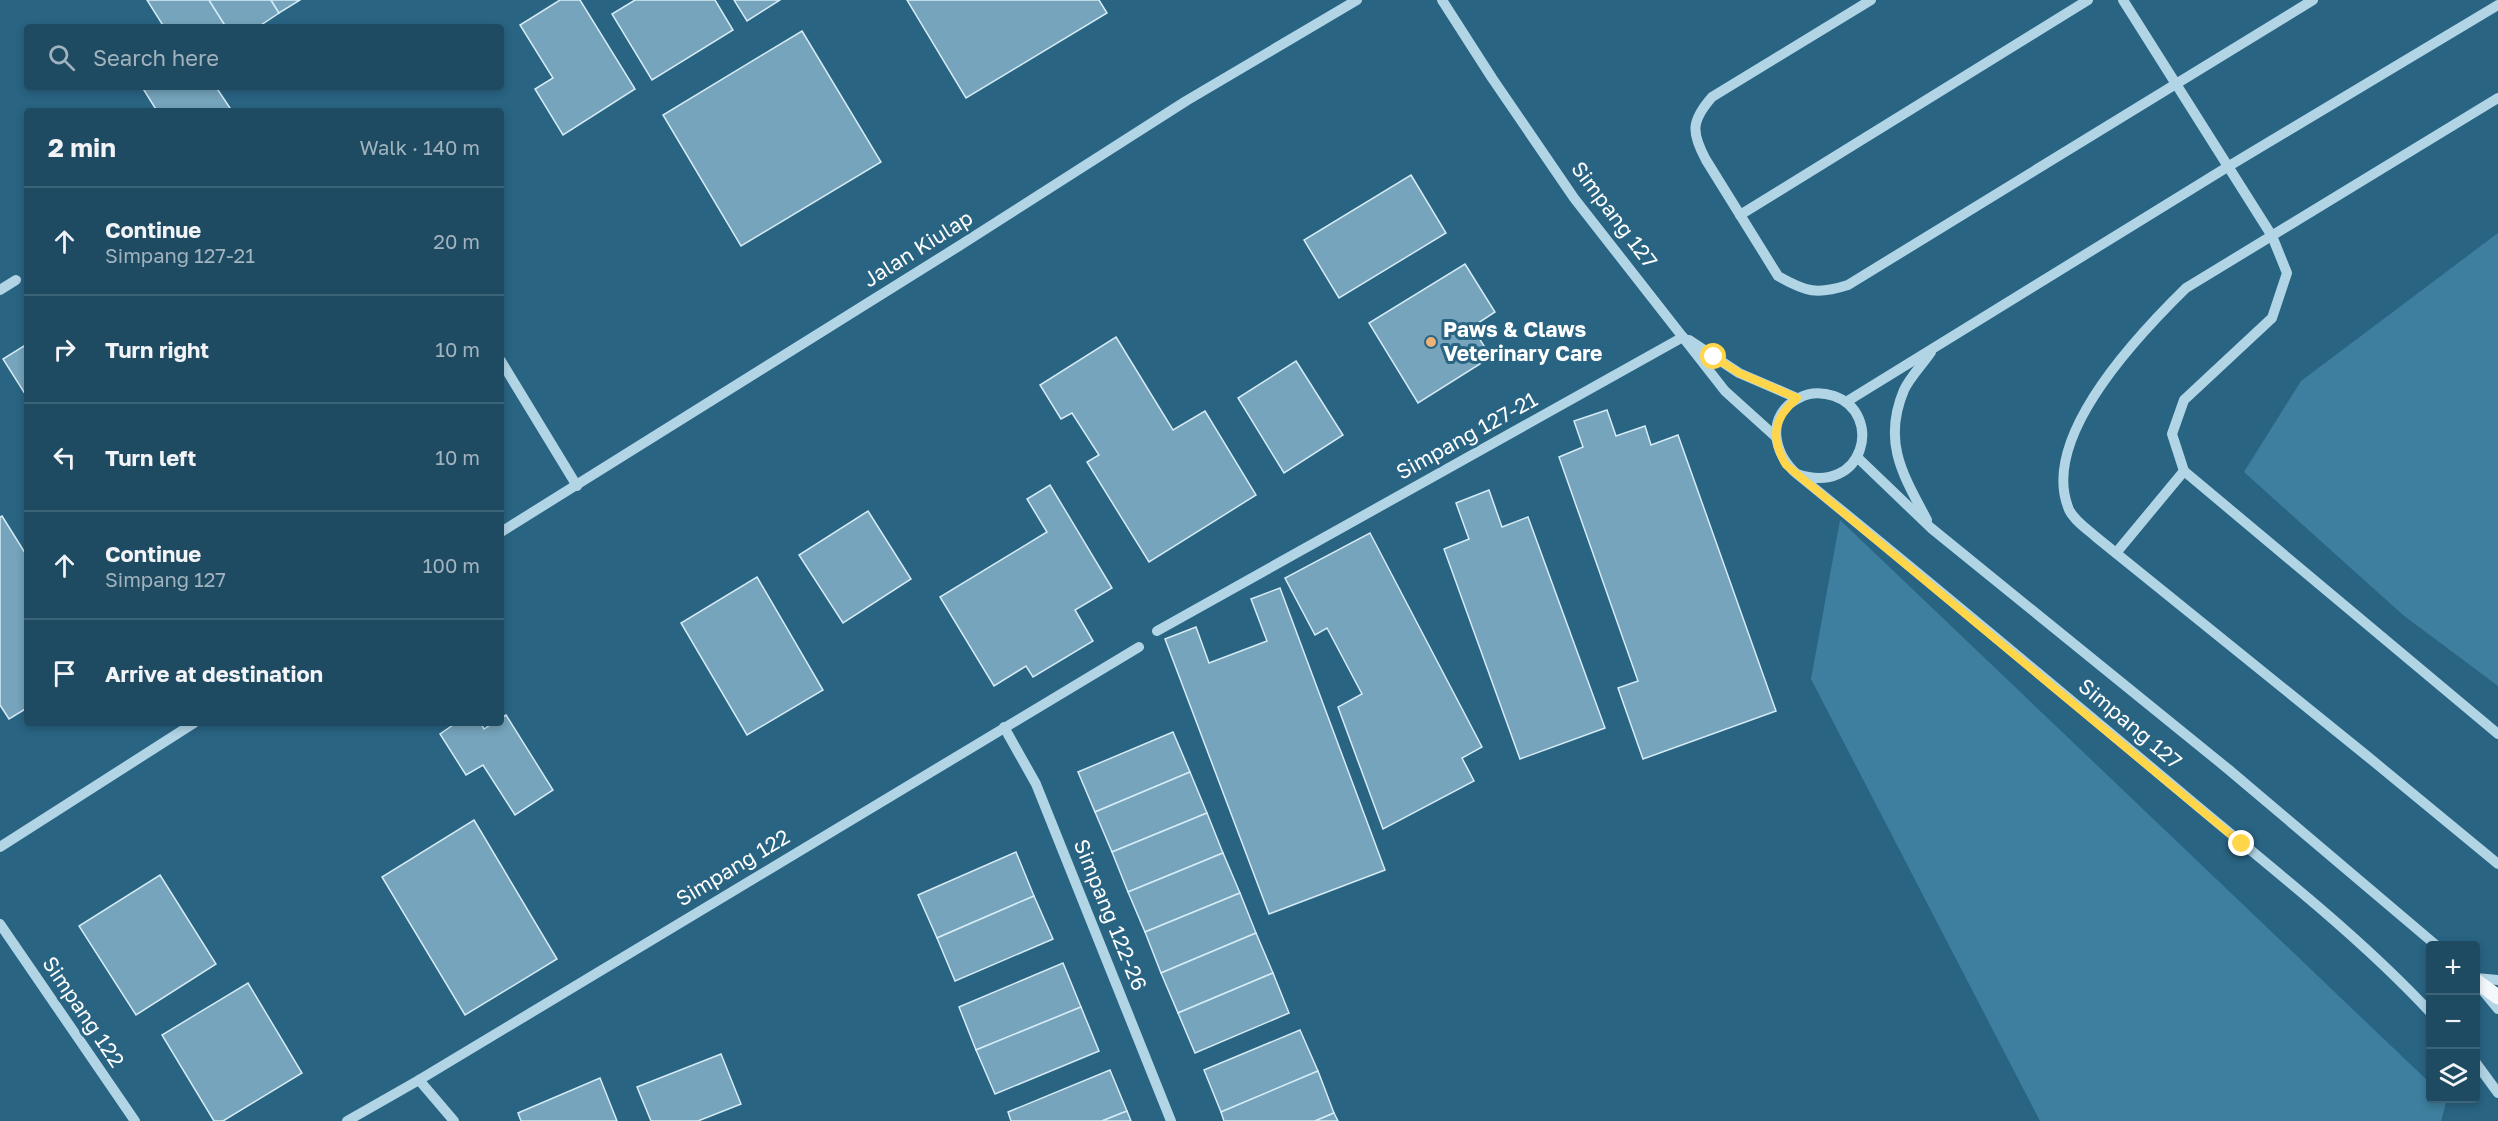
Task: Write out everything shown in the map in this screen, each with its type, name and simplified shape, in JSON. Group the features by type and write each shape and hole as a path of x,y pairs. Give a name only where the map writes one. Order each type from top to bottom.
{"main road":[{"path":"2480,984 2498,998"}],"street":[{"name":"Jalan Kiulap","path":"504,530 1186,101 1357,0"},
{"name":"Simpang 127","path":"1442,0 1574,198 1725,391 1776,437"},
{"path":"1871,0 1719,93 1700,111 1695,125 1696,141 1778,276 1796,287 1813,292 1830,291 1848,285 2313,0"},
{"path":"1740,215 2088,0"},
{"path":"2123,0 2272,236 2287,273 2272,318 2184,400 2172,434 2184,471 2498,734"},
{"path":"1846,402 2229,166 2498,5"},
{"path":"2498,98 2186,288 2143,330 2103,382 2072,437 2061,477 2068,509 2096,537 2498,864"},
{"path":"0,290 16,280"},
{"path":"1683,337 1739,373 1797,398"},
{"name":"Simpang 127-21","path":"1157,631 1683,337"},
{"path":"1931,528 1901,471 1894,445 1897,414 1904,388 1935,347"},
{"path":"504,367 577,486"},
{"path":"1811,393 1826,393 1853,407 1860,421 1863,436 1860,451 1853,464 1841,474 1827,479 1812,479 1797,474 1786,465 1778,451 1776,437 1778,421 1785,408 1797,398 1811,393"},
{"name":"Simpang 127","path":"1857,457 1931,528 2228,769 2432,941"},
{"path":"2116,554 2184,471"},
{"name":"Simpang 127","path":"1797,474 2252,851 2377,958 2426,1008"},
{"name":"Simpang 122","path":"347,1121 1139,647"},
{"path":"0,846 189,726"},
{"name":"Simpang 122-26","path":"1004,728 1036,784 1171,1121"},
{"name":"Simpang 122","path":"0,924 135,1121"},
{"path":"2480,980 2498,980"},
{"path":"2480,986 2498,1009"},
{"path":"2480,1069 2498,1092"},
{"path":"419,1080 454,1121"}],"shaded area":[{"path":"2498,233 2498,686 2403,615 2244,472 2301,381"},
{"path":"1840,520 2426,1079 2426,1103 2446,1103 2441,1121 2040,1121 1811,679"}],"building":[{"path":"147,0 209,0 224,24 162,24"},
{"path":"209,0 271,0 279,13 262,24 224,24"},
{"path":"271,0 300,0 279,13"},
{"path":"560,0 580,0 635,89 563,135 535,89 553,78 520,25"},
{"path":"635,0 715,0 733,30 652,80 612,14"},
{"path":"734,0 780,0 747,21"},
{"path":"907,0 1099,0 1107,13 966,98"},
{"path":"802,31 881,162 741,246 663,115"},
{"path":"144,90 218,90 230,108 155,108"},
{"path":"1411,175 1446,233 1339,298 1304,240"},
{"name":"Paws & Claws Veterinary Care","path":"1465,264 1495,312 1472,327 1491,357 1418,403 1369,323"},
{"path":"1116,337 1173,430 1205,411 1256,495 1149,562 1087,462 1099,455 1072,413 1061,419 1040,385"},
{"path":"24,346 24,392 3,359"},
{"path":"1296,361 1343,435 1284,473 1238,398"},
{"path":"1607,410 1616,436 1645,426 1651,445 1678,435 1776,711 1643,759 1618,688 1638,681 1559,457 1583,447 1574,421"},
{"path":"1050,485 1112,588 1075,610 1093,641 1033,677 1026,666 994,686 940,597 1047,532 1027,499"},
{"path":"1489,490 1502,527 1528,517 1605,728 1520,759 1444,549 1469,539 1456,503"},
{"path":"868,511 911,579 843,623 799,555"},
{"path":"2,516 24,551 24,710 9,719 0,705 0,517"},
{"path":"1370,533 1482,747 1462,758 1474,781 1383,829 1338,707 1362,694 1327,628 1315,635 1285,578"},
{"path":"757,577 823,690 747,735 681,623"},
{"path":"1280,588 1385,870 1269,914 1165,639 1196,627 1209,663 1267,641 1251,599"},
{"path":"506,715 553,790 515,815 483,765 466,775 440,734 452,726 482,726 484,729 488,726 504,726"},
{"path":"1173,732 1190,772 1095,812 1078,772"},
{"path":"1190,772 1207,813 1112,852 1095,812"},
{"path":"1207,813 1223,853 1128,892 1112,852"},
{"path":"474,820 557,959 465,1015 382,877"},
{"path":"1016,852 1034,896 937,938 918,895"},
{"path":"1223,853 1240,893 1145,932 1128,892"},
{"path":"160,875 216,964 136,1015 79,926"},
{"path":"1240,893 1256,933 1161,973 1145,932"},
{"path":"1034,896 1053,939 955,981 937,938"},
{"path":"1256,933 1273,973 1178,1013 1161,973"},
{"path":"1063,963 1081,1007 976,1050 959,1007"},
{"path":"1273,973 1289,1013 1195,1053 1178,1013"},
{"path":"248,983 302,1073 223,1121 214,1121 162,1035"},
{"path":"1081,1007 1099,1051 995,1094 976,1050"},
{"path":"1300,1030 1318,1071 1221,1112 1204,1070"},
{"path":"721,1054 741,1104 698,1121 651,1121 637,1087"},
{"path":"1110,1070 1127,1111 1102,1121 1011,1121 1008,1112"},
{"path":"1318,1071 1334,1113 1315,1121 1224,1121 1221,1112"},
{"path":"600,1078 617,1121 521,1121 518,1113"},
{"path":"1127,1111 1131,1121 1102,1121"},
{"path":"1334,1113 1338,1121 1315,1121"}],"place":[{"name":"Paws & Claws Veterinary Care","path":"1431,342"}],"route":[{"path":"1714,357 1739,373 1797,398 1785,408 1778,421 1776,437 1778,451 1786,465 2030,665 2242,844"}]}
